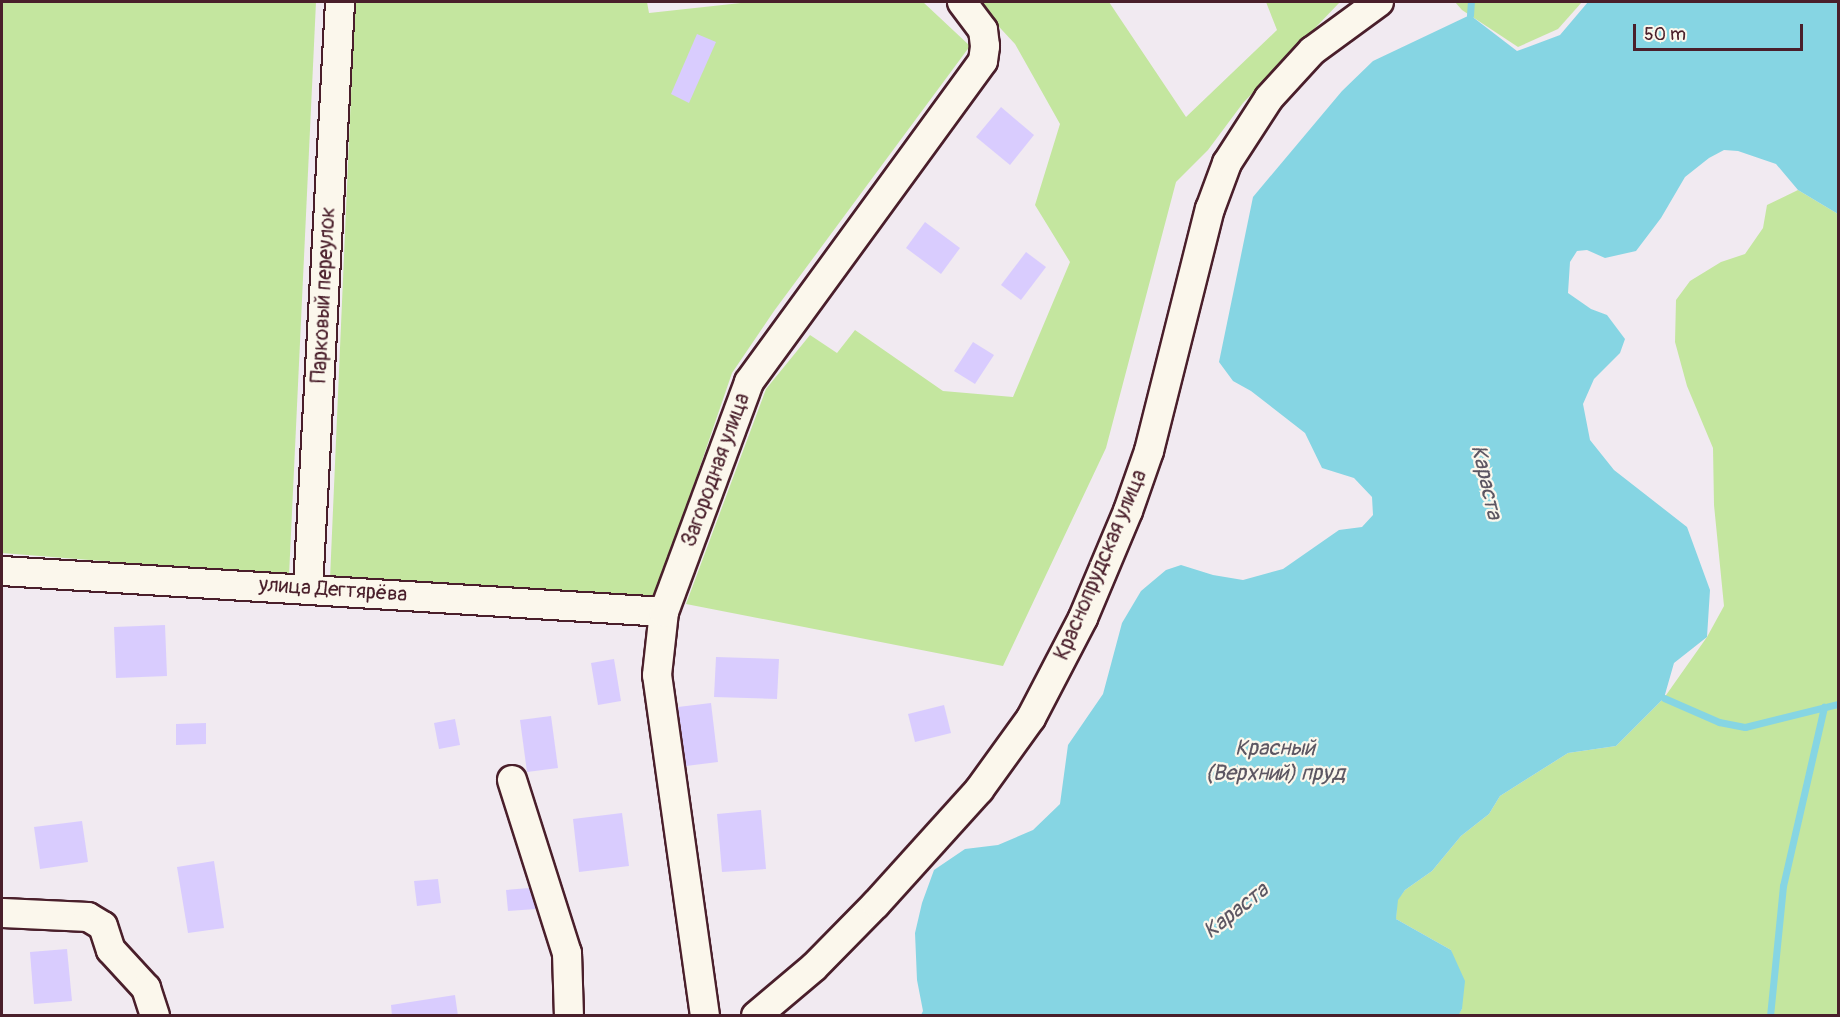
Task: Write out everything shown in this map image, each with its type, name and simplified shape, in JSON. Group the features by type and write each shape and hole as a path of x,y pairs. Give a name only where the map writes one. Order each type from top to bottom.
{"street":[{"name":"Парковый переулок","path":"308,588 340,2"},
{"name":"Загородная улица","path":"705,1016 657,675 664,612 749,382 983,61 986,46 983,30 962,2"},
{"name":"Краснопрудская улица","path":"756,1016 814,967 876,904 979,790 1031,718 1083,618 1128,511 1149,451 1210,210 1227,163 1269,98 1312,51 1379,2"},
{"name":"улица Дегтярёва","path":"2,571 308,588 664,612"},
{"path":"512,780 567,953 569,1016"},
{"path":"3,913 88,917 103,926 111,950 146,987 155,1016"}],"green space":[{"path":"2,2 316,2 289,576 2,553"},
{"path":"355,2 647,2 649,13 750,2 923,2 970,46 774,311 732,373 654,601 330,579"},
{"path":"976,2 1109,2 1186,117 1277,30 1266,2 1340,2 1243,103 1208,150 1176,182 1106,448 1003,666 686,604 766,389 810,335 837,353 855,330 943,391 1013,397 1070,262 1035,205 1060,124 1015,44"},
{"path":"1455,2 1582,2 1558,29 1518,47 1462,10"},
{"path":"1798,190 1838,214 1838,1015 1458,1015 1462,1009 1451,950 1396,919 1397,900 1405,890 1432,871 1461,836 1489,814 1500,796 1568,753 1616,746 1664,698 1707,637 1724,606 1714,505 1713,448 1687,386 1675,342 1676,300 1690,281 1721,262 1745,254 1763,228 1767,205"}],"water":[{"name":"Красный (Верхний) пруд","path":"1588,2 1838,2 1838,214 1798,190 1776,164 1738,151 1724,150 1709,158 1685,177 1661,218 1636,251 1605,258 1587,250 1577,251 1570,262 1568,293 1591,309 1607,315 1625,339 1620,353 1594,379 1583,404 1590,440 1614,470 1687,527 1710,590 1707,637 1674,663 1664,698 1616,746 1568,753 1500,796 1489,814 1461,836 1432,871 1405,890 1398,900 1396,919 1451,950 1465,981 1462,1009 1458,1016 921,1015 923,1011 917,980 915,933 922,903 934,870 965,849 998,845 1033,830 1060,804 1068,745 1103,694 1122,623 1141,591 1166,570 1181,565 1213,575 1243,580 1283,569 1339,530 1362,527 1373,515 1372,497 1354,478 1322,468 1305,433 1251,391 1233,381 1219,362 1253,197 1342,91 1373,61 1470,15 1517,51 1560,35"}],"building":[{"path":"697,34 716,42 689,103 671,94"},
{"path":"1001,107 1034,135 1010,165 976,137"},
{"path":"925,222 960,248 941,274 906,248"},
{"path":"1026,252 1046,267 1021,300 1001,285"},
{"path":"973,342 994,355 975,384 954,371"},
{"path":"165,625 167,676 116,678 114,627"},
{"path":"716,657 779,659 777,699 714,697"},
{"path":"614,659 621,701 598,705 591,663"},
{"path":"711,703 718,762 686,766 678,707"},
{"path":"944,705 951,733 915,742 908,714"},
{"path":"551,716 558,768 527,772 520,720"},
{"path":"455,719 460,745 439,749 434,723"},
{"path":"206,723 206,744 176,745 176,724"},
{"path":"761,810 766,869 722,872 717,814"},
{"path":"622,813 629,866 579,872 573,819"},
{"path":"82,821 88,862 40,869 34,827"},
{"path":"214,861 224,928 188,933 177,867"},
{"path":"438,879 441,903 417,906 414,881"},
{"path":"529,888 536,909 508,911 506,890"},
{"path":"67,949 72,1001 34,1004 30,952"},
{"path":"455,995 458,1016 392,1016 391,1005"}],"waterway":[{"path":"1470,15 1471,2"},
{"path":"1664,698 1719,722 1745,727 1838,704"},
{"path":"1770,1016 1783,886 1824,707"}],"water label":[{"name":"Караста","path":"1486,482"},
{"name":"Караста","path":"1236,911"}]}
